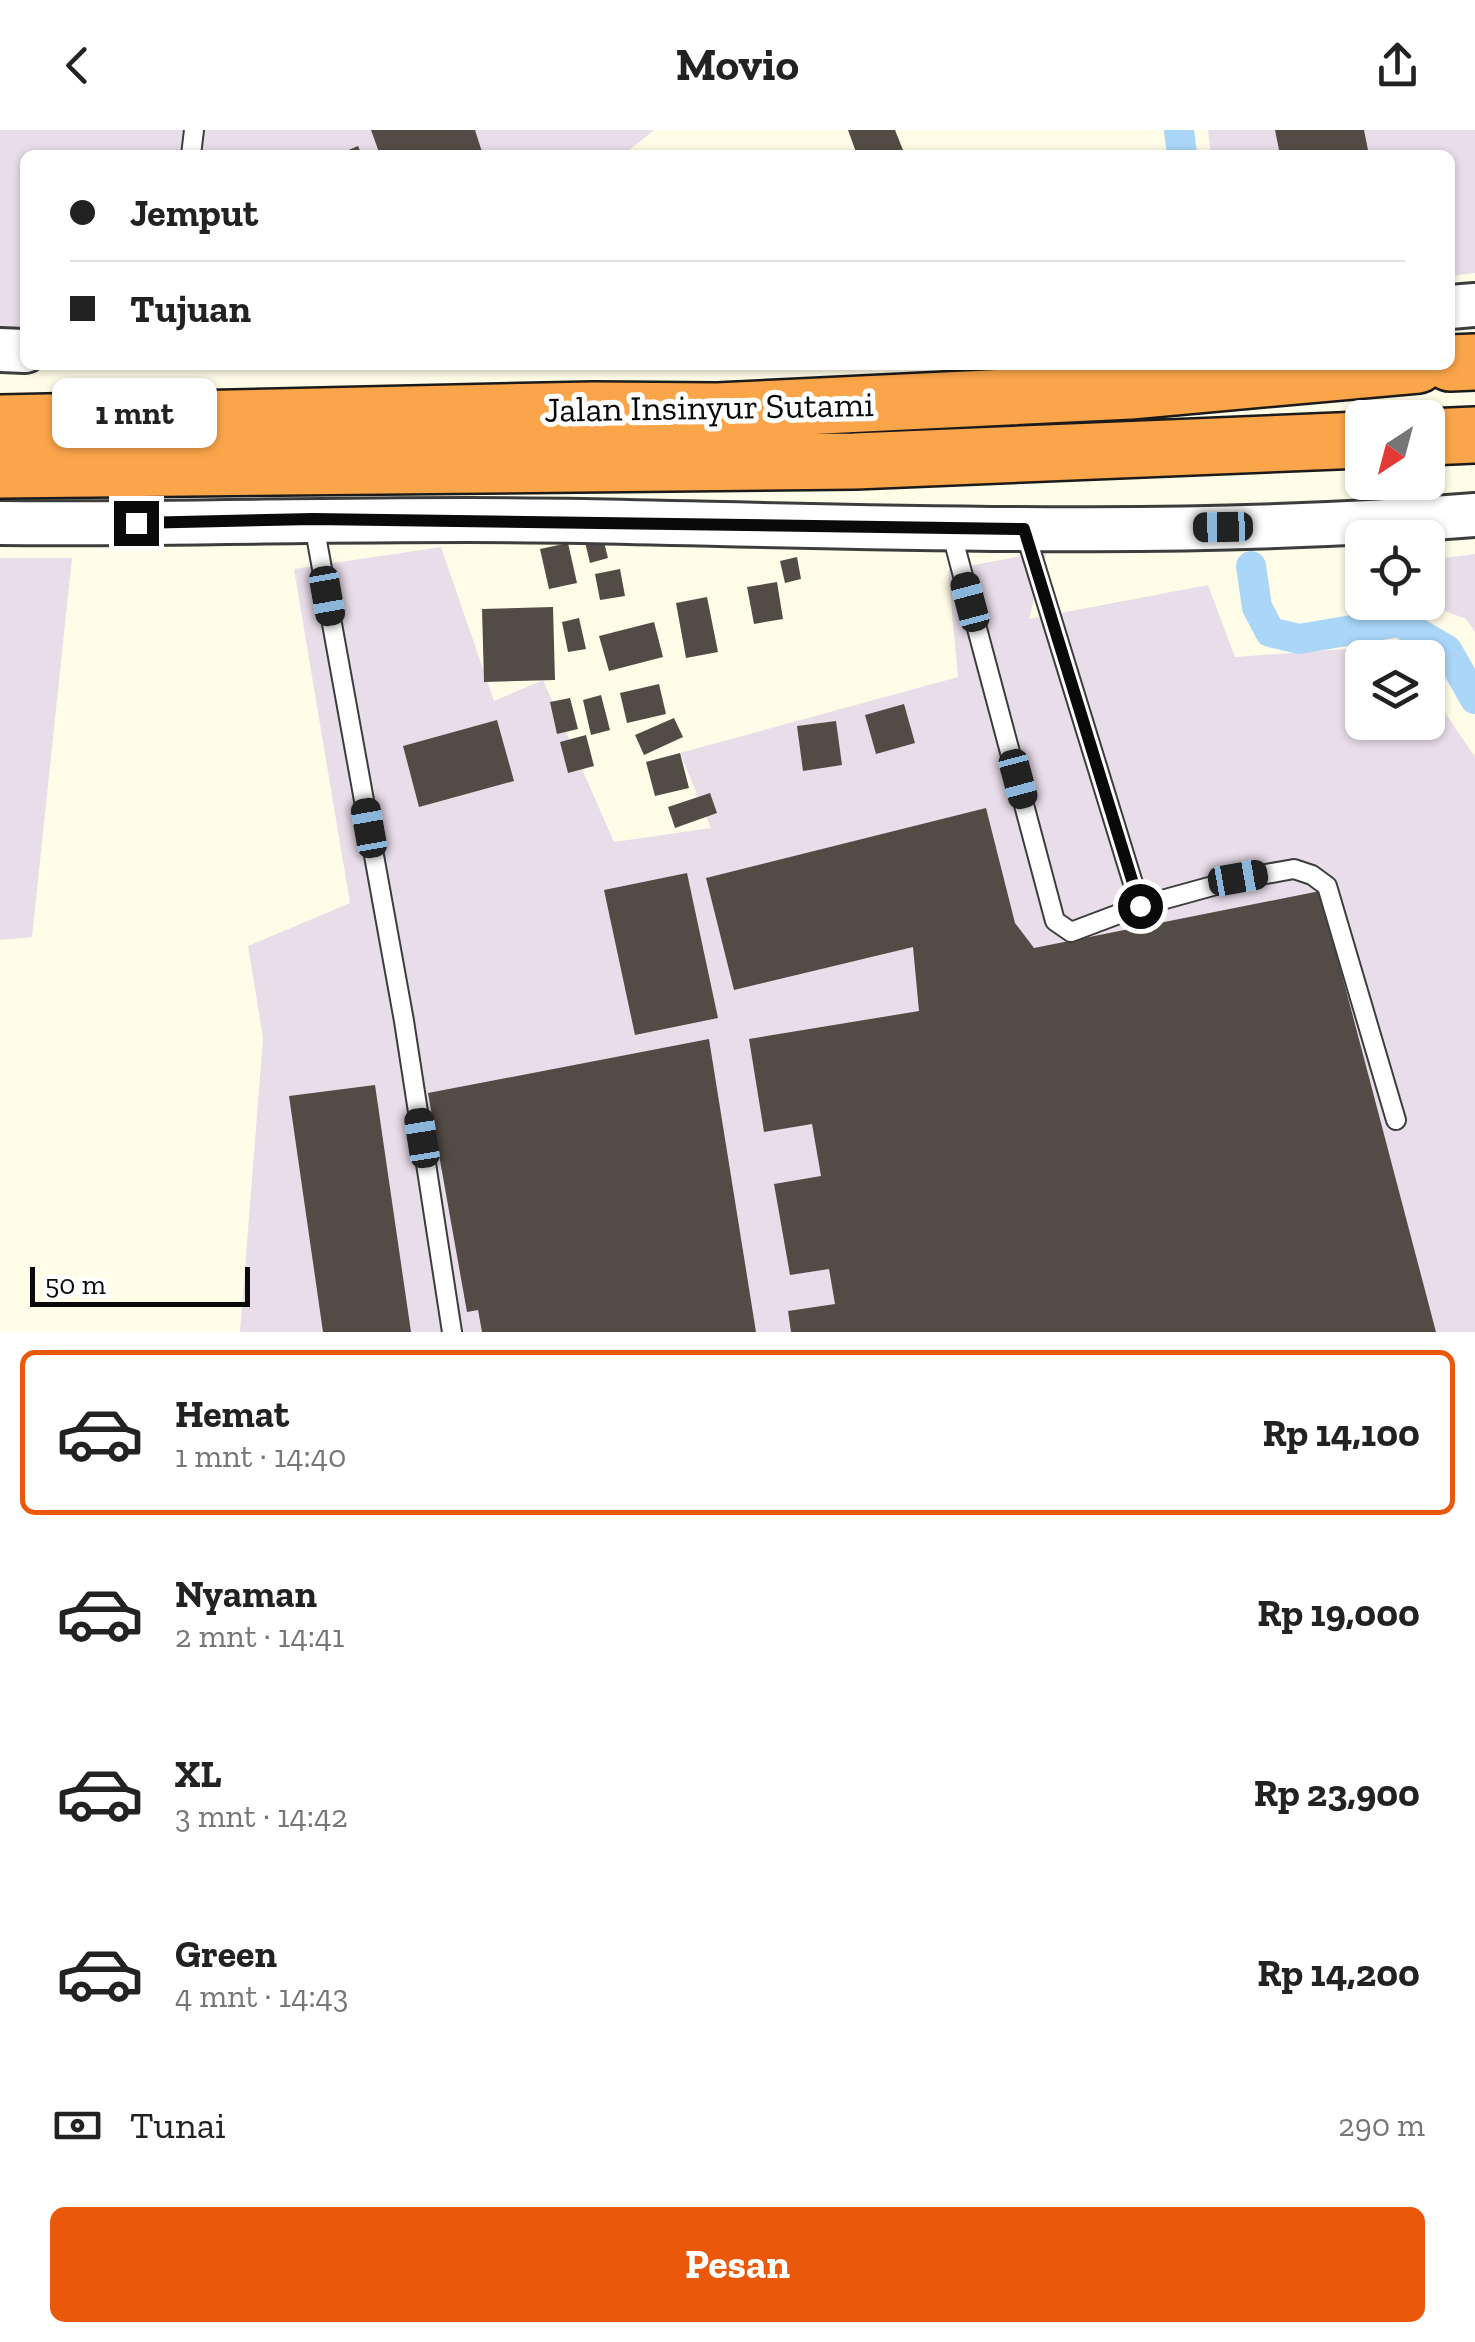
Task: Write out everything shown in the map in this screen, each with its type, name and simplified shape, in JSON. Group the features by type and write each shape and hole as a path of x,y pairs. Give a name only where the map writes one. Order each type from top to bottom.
{"highway":[{"name":"Jalan Insinyur Sutami","path":"0,423 593,410 718,411 1130,391 1363,370"},
{"path":"1445,436 1475,435"},
{"name":"Jalan Insinyur Sutami","path":"0,470 855,461 1345,441"}],"street":[{"path":"0,523 313,519 952,530 1343,526 1475,515"}],"lane":[{"path":"313,519 404,1021 452,1332"},
{"path":"1024,529 1140,906"},
{"path":"952,530 1056,922 1072,932 1140,906 1238,878 1294,869 1312,875 1327,886 1396,1120"}],"shaded area":[{"path":"0,130 654,130 629,150 20,150 20,331 0,331"},
{"path":"1208,130 1475,130 1475,273 1455,275 1455,150 1210,150"},
{"path":"441,547 494,701 543,680 614,842 711,828 680,753 958,677 948,570 1047,551 1029,619 1208,585 1235,657 1345,649 1345,740 1445,740 1445,713 1475,757 1475,1332 240,1332 263,1038 248,946 350,903 294,569"},
{"path":"1475,554 1475,632 1466,619 1445,611 1445,558"},
{"path":"0,558 72,558 32,937 0,940"}],"building":[{"path":"371,130 475,130 481,150 378,150"},
{"path":"848,130 895,130 903,150 855,150"},
{"path":"1275,130 1364,130 1368,150 1279,150"},
{"path":"603,538 608,558 590,563 585,542"},
{"path":"568,543 577,583 549,589 540,549"},
{"path":"797,557 801,579 785,583 780,561"},
{"path":"620,569 625,596 600,600 595,574"},
{"path":"777,582 783,619 754,624 747,587"},
{"path":"707,597 718,652 686,658 676,603"},
{"path":"553,607 555,680 484,682 482,609"},
{"path":"579,618 586,649 568,652 562,622"},
{"path":"654,622 663,657 609,671 599,636"},
{"path":"659,684 666,714 627,723 620,693"},
{"path":"601,695 610,730 591,735 583,700"},
{"path":"570,698 578,729 557,734 550,702"},
{"path":"904,704 915,743 876,754 865,715"},
{"path":"674,718 683,737 644,755 635,735"},
{"path":"497,720 514,781 419,807 403,746"},
{"path":"836,721 842,765 803,771 797,726"},
{"path":"586,735 594,766 568,773 560,742"},
{"path":"680,753 689,788 655,796 646,762"},
{"path":"710,793 717,813 675,828 668,807"},
{"path":"986,808 1015,923 1034,948 1320,891 1436,1332 791,1332 788,1311 835,1304 829,1269 790,1275 774,1184 821,1176 812,1124 764,1132 749,1039 919,1011 913,947 734,990 706,878"},
{"path":"687,873 718,1018 635,1035 604,890"},
{"path":"709,1039 756,1332 482,1332 478,1310 467,1312 428,1093"},
{"path":"375,1085 411,1332 323,1332 289,1096"}],"waterway":[{"path":"1179,130 1181,150"},
{"path":"1251,566 1257,607 1270,632 1299,639 1399,622 1447,650 1475,699"}],"route":[{"path":"136,523 313,519 1024,529 1140,906"}]}
